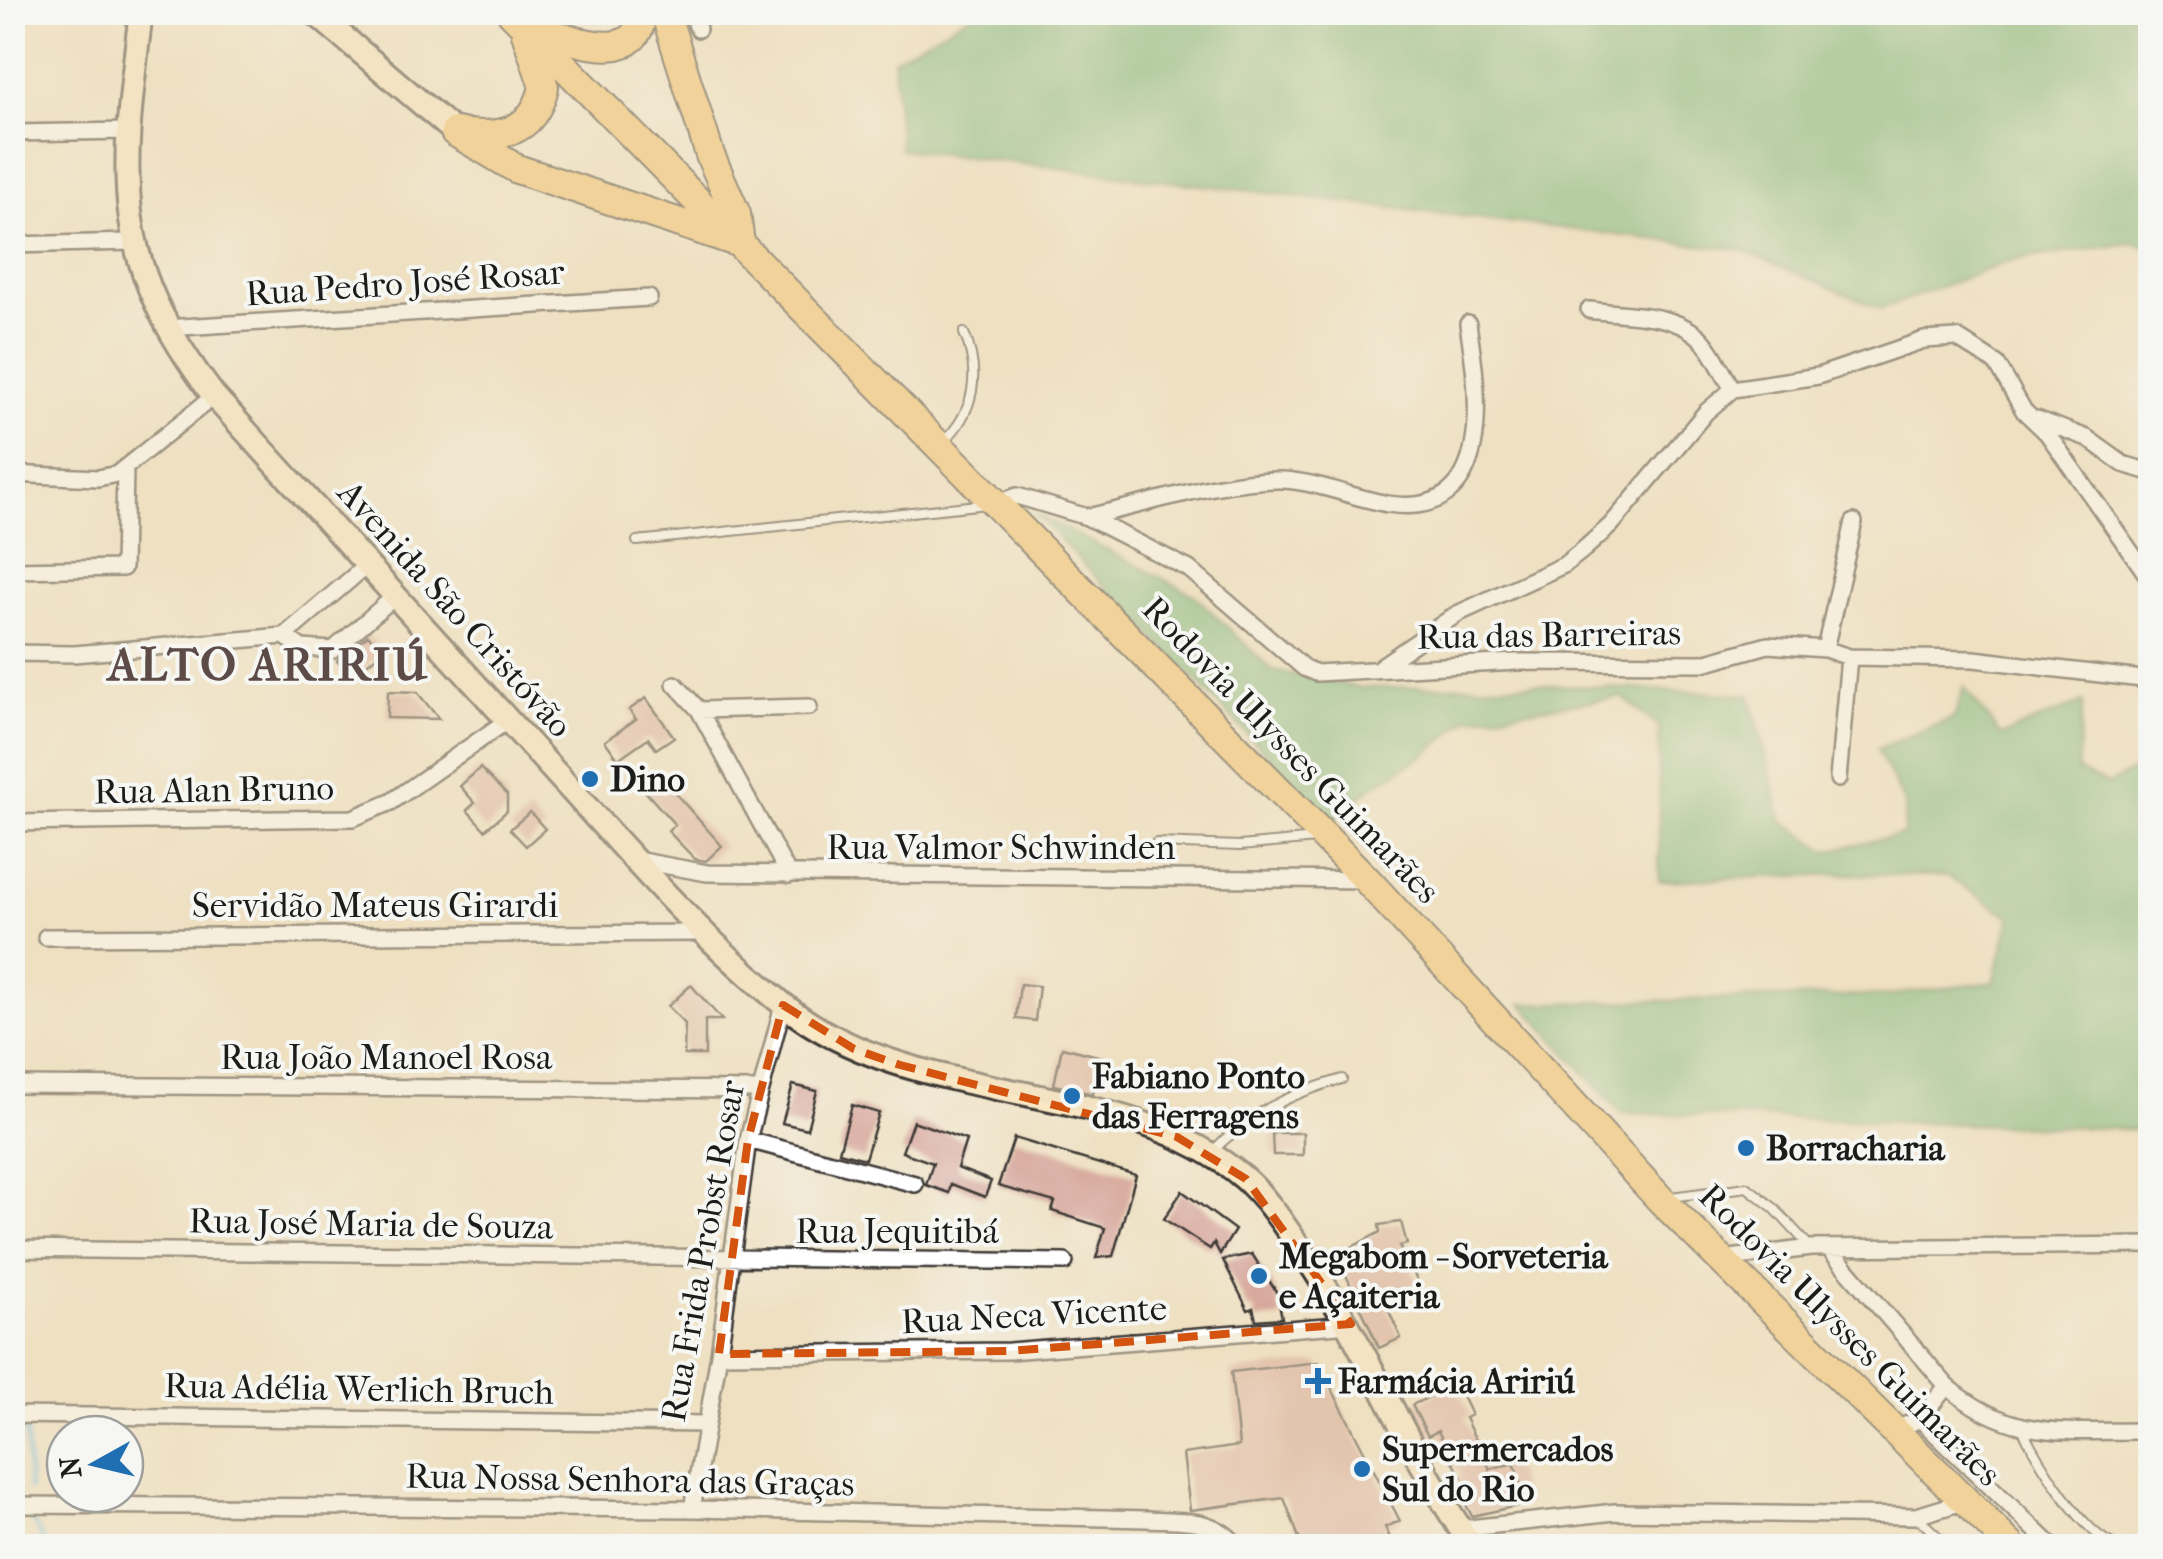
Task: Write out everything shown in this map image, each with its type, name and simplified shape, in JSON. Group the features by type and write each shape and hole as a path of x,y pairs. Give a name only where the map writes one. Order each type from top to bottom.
{"highway":[{"path":"518,20 598,48 619,46 636,32 642,12"},
{"path":"455,132 516,169 740,243 736,214 710,155 665,12"},
{"path":"455,132 500,136 530,120 544,87 518,20"},
{"name":"Rodovia Ulysses Guimarães","path":"518,20 1367,880 1660,1199 1908,1424 1966,1501 2011,1546"}],"main road":[{"name":"Avenida São Cristóvão","path":"141,12 128,132 132,242 145,286 166,328 214,396 636,860 706,933 783,1004 854,1050 900,1065 1143,1124 1210,1154 1246,1180 1280,1218 1352,1324 1466,1538"},
{"path":"314,12 455,132"}],"street":[{"path":"12,133 128,132"},
{"path":"12,245 132,242"},
{"name":"Rua Pedro José Rosar","path":"166,328 649,298"},
{"path":"1588,310 1659,318 1682,326 1700,336 1732,389"},
{"path":"1086,518 1282,480 1392,504 1436,498 1468,466 1476,440 1478,381 1468,324"},
{"path":"1378,668 1456,614 1564,565 1584,550 1706,412 1732,389 1818,376 1924,340 1957,338 1997,364 2029,416 2047,433 2150,580"},
{"path":"12,474 98,478 125,469 214,396"},
{"path":"2029,416 2087,438 2123,464 2150,472"},
{"path":"12,570 123,568 125,469"},
{"name":"Rua das Barreiras","path":"997,502 1017,496 1086,518 1189,568 1304,668 1329,673 1517,662 1702,663 1768,645 1825,649 1849,656 1974,659 2150,680"},
{"path":"1825,649 1854,522"},
{"path":"12,653 74,654 284,636 367,564"},
{"path":"284,636 302,648 334,650 394,597"},
{"path":"1838,778 1849,656"},
{"path":"675,684 699,710 790,875"},
{"path":"699,710 809,708"},
{"name":"Rua Alan Bruno","path":"12,823 353,818 391,802 508,720"},
{"name":"Rua Valmor Schwinden","path":"636,860 707,873 1367,880"},
{"name":"Servidão Mateus Girardi","path":"46,938 706,933"},
{"name":"Rua Frida Probst Rosar","path":"692,1509 704,1424 720,1354 729,1260 748,1140 783,1004"},
{"name":"Rua João Manoel Rosa","path":"17,1085 758,1090"},
{"path":"748,1140 915,1184"},
{"path":"1722,1259 1810,1248 1832,1252 2150,1245"},
{"name":"Rua José Maria de Souza","path":"12,1248 729,1260"},
{"path":"1832,1252 1947,1386 1981,1413 2022,1428 2150,1431"},
{"name":"Rua Jequitibá","path":"729,1260 1065,1262"},
{"name":"Rua Neca Vicente","path":"720,1354 1009,1351 1352,1324"},
{"path":"1947,1386 1908,1424 2052,1546"},
{"name":"Rua Adélia Werlich Bruch","path":"12,1415 704,1424"},
{"path":"1466,1538 1616,1512 1916,1516 1966,1501"},
{"name":"Rua Nossa Senhora das Graças","path":"12,1504 692,1509 1148,1519 1208,1523 1224,1530 1238,1546"}],"lane":[{"path":"940,445 964,418 973,390 974,361 964,333"},
{"path":"637,542 997,502"},
{"path":"1156,843 1240,846 1326,838"},
{"path":"1210,1154 1235,1126 1272,1105 1342,1079"},
{"path":"1660,1199 1747,1187 1774,1208 1810,1248"},
{"path":"2022,1428 2038,1461 2098,1536 2118,1546"},
{"path":"1916,1516 1948,1546"}],"highlighted area":[{"path":"783,1005 854,1049 900,1065 1177,1137 1246,1179 1351,1324 1009,1351 719,1354 748,1140"}],"green space":[{"path":"976,12 2150,13 2150,247 2132,243 2013,260 1881,309 1742,250 900,149 893,59"},
{"path":"1034,513 1193,594 1272,670 1363,688 1537,684 1750,695 1782,820 1827,851 1904,834 1905,805 1877,749 1954,718 1964,687 2001,736 2083,702 2077,771 2108,784 2150,762 2150,1130 1621,1113 1522,1004 1889,995 1994,982 2011,917 1947,876 1843,874 1659,881 1659,727 1622,697 1468,718 1425,755 1373,786 1332,822"}],"building":[{"path":"368,635 382,651 351,678 337,661"},
{"path":"388,691 417,692 439,719 387,718"},
{"path":"646,698 674,737 656,749 648,738 618,759 605,741 636,719 629,710"},
{"path":"480,768 507,795 507,811 485,830 467,810 475,803 460,786"},
{"path":"660,776 722,846 706,861 695,859 668,831 675,825 644,790"},
{"path":"530,812 545,829 526,846 510,829"},
{"path":"1020,984 1039,986 1035,1021 1016,1019"},
{"path":"691,985 722,1020 705,1020 705,1055 684,1055 685,1024 668,1006"},
{"path":"1062,1047 1102,1057 1093,1094 1054,1085"},
{"path":"793,1085 817,1091 807,1129 782,1123"},
{"path":"852,1105 879,1113 865,1159 839,1152"},
{"path":"913,1121 966,1140 957,1168 991,1181 985,1197 951,1184 949,1193 926,1185 933,1163 902,1152"},
{"path":"1272,1133 1303,1133 1303,1155 1273,1155"},
{"path":"1014,1138 1136,1175 1113,1256 1096,1258 1105,1228 1052,1211 1055,1202 998,1186"},
{"path":"1182,1191 1235,1230 1220,1254 1214,1243 1210,1249 1164,1219"},
{"path":"1401,1222 1407,1244 1399,1246 1422,1289 1387,1307 1401,1338 1379,1348 1337,1255 1380,1232 1379,1225"},
{"path":"1252,1254 1277,1293 1282,1318 1256,1320 1253,1308 1248,1310 1223,1260"},
{"path":"1318,1362 1400,1521 1385,1527 1394,1546 1302,1546 1284,1498 1190,1510 1183,1454 1239,1446 1231,1372"},
{"path":"1456,1384 1471,1415 1465,1418 1490,1469 1514,1463 1526,1504 1472,1516 1452,1479 1461,1477 1438,1431 1428,1436 1412,1405"}],"waterway":[{"path":"12,1181 18,1322"},
{"path":"26,1425 29,1489"},
{"path":"31,1517 46,1546"}],"place":[{"name":"Dino","path":"590,779"},
{"name":"Fabiano Ponto das Ferragens","path":"1072,1096"},
{"name":"Borracharia","path":"1746,1148"},
{"name":"Megabom - Sorveteria e Açaiteria","path":"1259,1276"},
{"name":"Farmácia Aririú","path":"1318,1381"},
{"name":"Supermercados Sul do Rio","path":"1362,1469"}],"district":[{"name":"ALTO ARIRIÚ","path":"269,665"}]}
